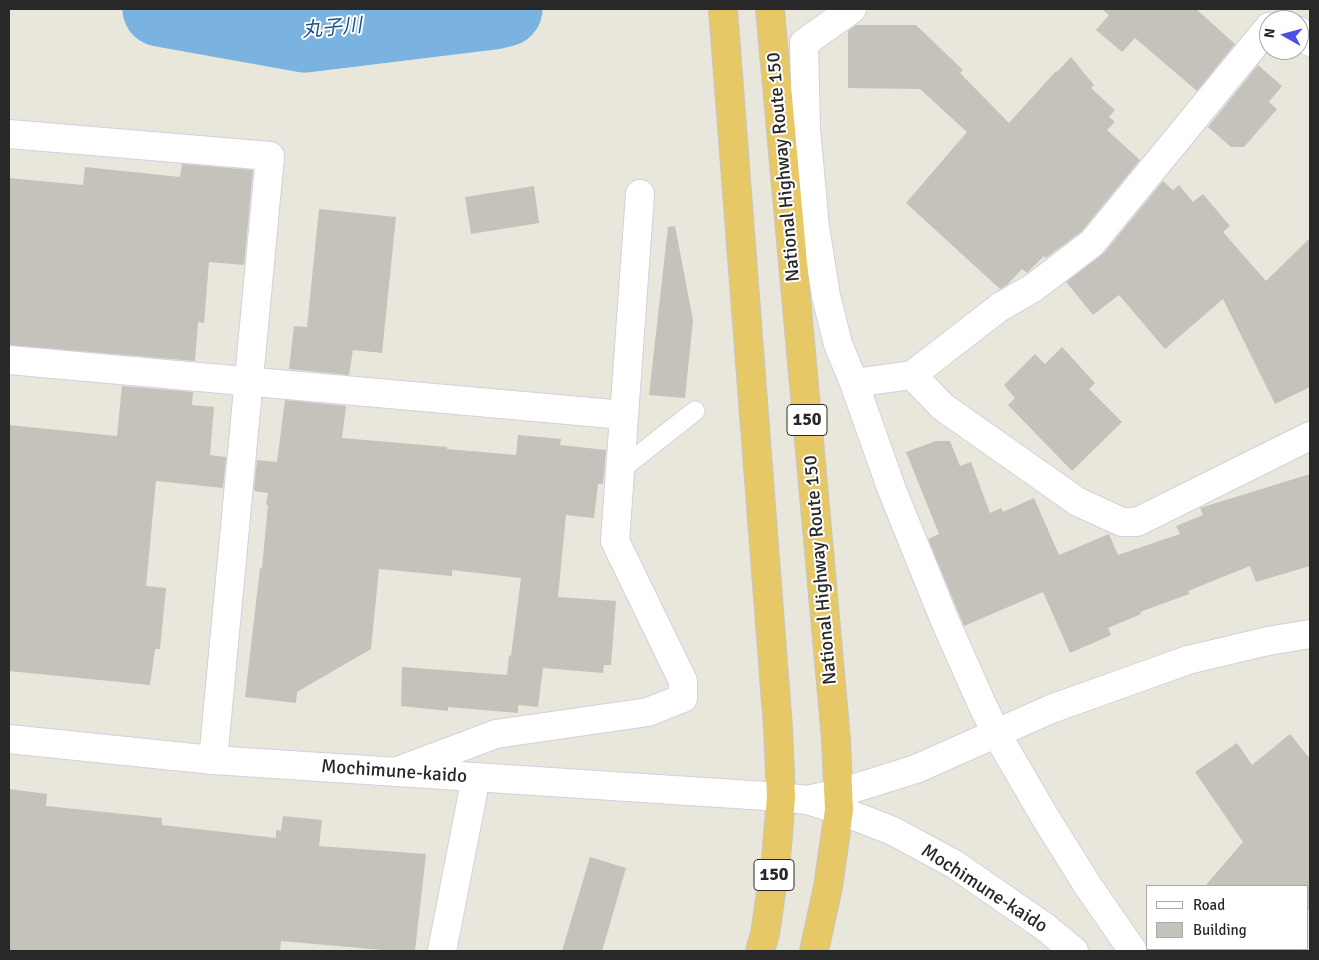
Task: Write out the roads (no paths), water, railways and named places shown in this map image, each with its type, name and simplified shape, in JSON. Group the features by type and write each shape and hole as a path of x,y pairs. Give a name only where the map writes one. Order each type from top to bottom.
{"highway":[{"name":"150","path":"723,9 778,728 794,799 776,860 760,951"},
{"name":"National Highway Route 150","path":"772,30 836,739 839,802 828,887 814,951"}],"street":[{"path":"804,43 852,9"},
{"path":"772,30 804,43"},
{"path":"804,43 806,129 815,227 826,296 838,344 892,490 945,621 996,733 1088,886 1133,951"},
{"path":"854,383 912,375 1000,307 1033,288 1092,243 1259,46"},
{"path":"9,134 270,156 213,760"},
{"path":"395,772 496,734 648,712 683,698 683,681 614,541 640,194"},
{"path":"9,360 624,415"},
{"path":"912,375 943,407 1070,497 1122,522 1137,522 1310,436"},
{"path":"839,802 1052,709 1188,660 1310,634"},
{"name":"Mochimune-kaido","path":"9,739 213,760 839,802 954,864 1045,927 1074,951"},
{"path":"442,951 476,777"}],"lane":[{"path":"620,470 695,411"}],"waterway":[{"name":"丸子川","path":"160,9 305,35 505,9"}]}
